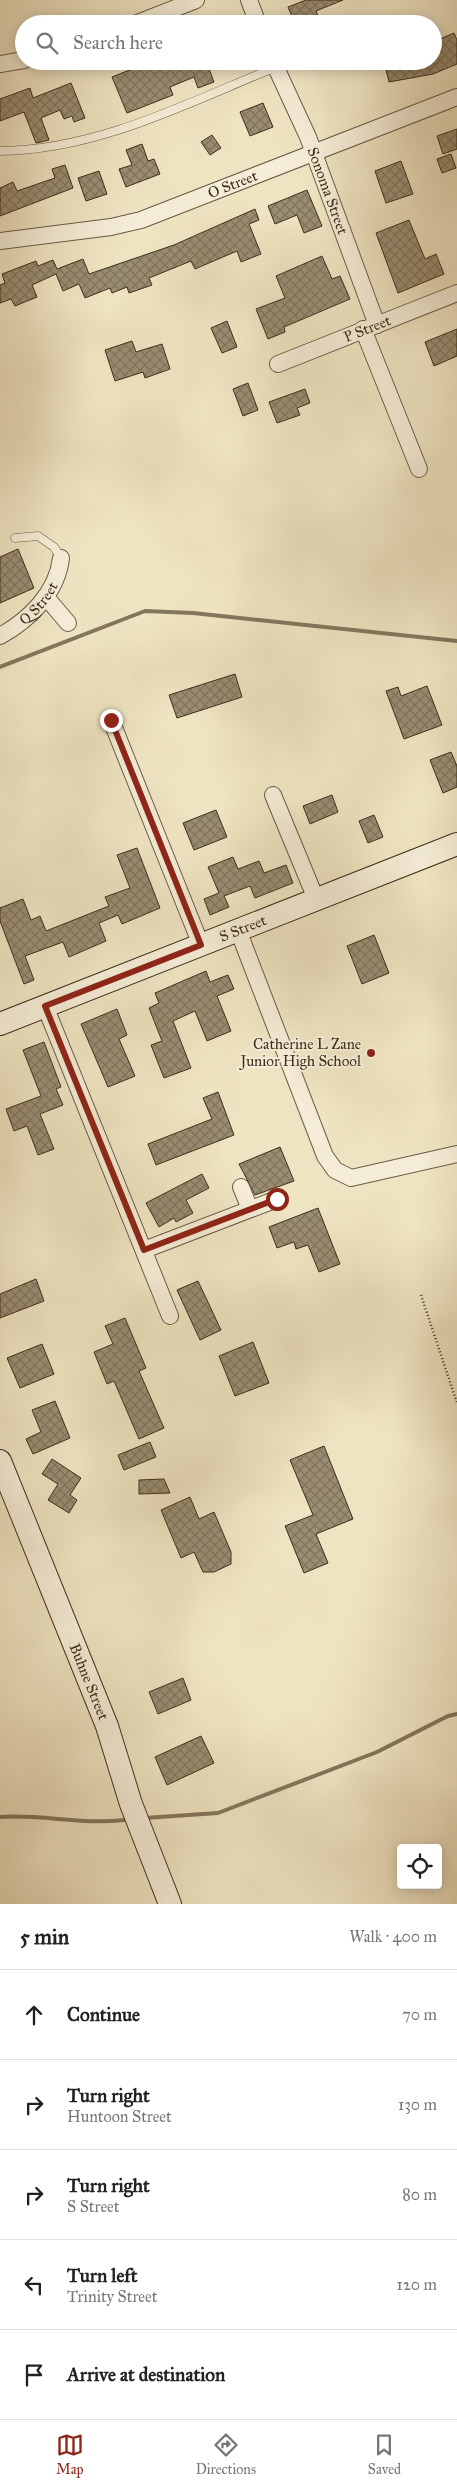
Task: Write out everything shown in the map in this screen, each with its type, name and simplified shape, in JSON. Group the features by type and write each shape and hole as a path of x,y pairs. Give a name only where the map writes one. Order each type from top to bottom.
{"main road":[{"name":"S Street","path":"0,1024 457,844"},
{"name":"Buhne Street","path":"0,1461 107,1726 131,1804 170,1904"}],"street":[{"path":"158,15 196,0"},
{"path":"248,0 254,15"},
{"path":"0,64 15,62"},
{"name":"Sonoma Street","path":"278,70 314,152 370,327 419,469"},
{"name":"O Street","path":"0,241 111,227 141,220 457,97"},
{"name":"P Street","path":"278,364 457,292"},
{"name":"Q Street","path":"0,636 22,624 46,597 59,572 60,558"},
{"path":"46,597 68,623"},
{"path":"111,720 201,945"},
{"path":"273,795 316,899"},
{"path":"238,930 325,1156 335,1170 351,1178 457,1154"},
{"path":"45,1006 170,1316"},
{"path":"241,1187 250,1210"},
{"path":"144,1250 277,1199"}],"lane":[{"path":"0,151 32,150 72,144 122,129 261,70"},
{"path":"15,538 38,536 54,548 60,558"}],"path":[{"path":"421,1295 457,1403"}],"building":[{"path":"306,0 343,0 316,11 318,15 291,15 288,7"},
{"path":"454,33 457,40 457,64 433,74 389,82 386,70 442,70 442,38"},
{"path":"130,70 209,70 214,82 198,88 194,77 170,87 173,95 127,113 112,77"},
{"path":"71,83 85,118 74,122 72,116 64,119 60,110 41,118 49,140 36,143 24,112 0,121 0,99 30,88 33,98"},
{"path":"263,103 273,127 250,136 240,112"},
{"path":"457,129 457,149 443,154 437,136"},
{"path":"212,135 221,148 210,155 201,142"},
{"path":"142,144 148,161 154,159 160,174 126,187 119,169 132,165 126,150"},
{"path":"451,154 456,168 442,173 437,159"},
{"path":"401,161 413,194 386,203 375,171"},
{"path":"65,165 73,188 0,216 0,188 13,182 17,191 55,178 52,169"},
{"path":"99,171 107,194 86,201 78,178"},
{"path":"307,190 322,226 304,233 297,215 275,224 268,206"},
{"path":"255,209 259,220 249,224 261,254 241,262 237,251 195,269 191,261 149,278 152,285 129,293 127,287 112,293 110,288 85,298 79,284 63,291 56,274 32,285 37,297 15,306 11,299 0,303 0,285 5,283 2,274 36,261 38,266 53,260 57,269 83,259 89,274 174,245"},
{"path":"409,220 425,259 436,254 444,274 398,293 376,233"},
{"path":"322,256 332,279 340,276 350,299 284,327 285,332 268,339 256,309 285,298 276,276"},
{"path":"227,321 237,347 222,353 211,328"},
{"path":"457,329 457,356 434,366 425,342"},
{"path":"132,341 136,352 162,344 170,369 145,378 143,372 115,381 105,350"},
{"path":"248,383 258,410 243,416 233,389"},
{"path":"305,389 310,403 297,408 300,415 277,423 269,402"},
{"path":"18,549 34,588 0,603 0,557"},
{"path":"235,674 242,697 177,718 169,695"},
{"path":"427,686 442,725 404,739 386,691 398,687 401,696"},
{"path":"451,752 457,766 457,787 443,793 430,760"},
{"path":"332,795 338,812 310,824 303,806"},
{"path":"216,810 227,837 194,850 183,823"},
{"path":"374,815 383,837 368,843 359,821"},
{"path":"137,848 160,908 122,924 118,915 99,923 106,941 69,957 63,942 25,956 34,980 24,984 0,921 0,908 23,899 31,920 40,916 46,931 109,906 105,897 130,888 117,855"},
{"path":"233,857 238,869 259,861 264,873 286,865 293,883 255,898 250,886 224,896 229,907 210,915 204,899 219,893 208,867"},
{"path":"374,935 389,973 362,984 347,946"},
{"path":"206,971 210,982 228,975 234,989 217,996 231,1031 207,1041 195,1011 173,1021 191,1068 164,1078 151,1045 162,1041 149,1008 159,1003 155,993"},
{"path":"117,1009 127,1035 119,1039 135,1076 108,1087 81,1024"},
{"path":"44,1042 61,1087 56,1089 63,1105 40,1114 54,1149 38,1155 27,1126 14,1131 6,1109 41,1096 23,1050"},
{"path":"218,1092 234,1135 156,1165 148,1144 212,1119 203,1098"},
{"path":"280,1147 294,1181 255,1195 239,1164"},
{"path":"202,1174 209,1188 186,1200 193,1213 176,1222 174,1218 159,1227 146,1203"},
{"path":"318,1208 340,1264 319,1272 308,1245 296,1249 294,1242 277,1248 269,1227"},
{"path":"36,1279 44,1301 0,1318 0,1294"},
{"path":"198,1281 221,1330 200,1340 177,1290"},
{"path":"125,1318 146,1368 139,1371 164,1428 139,1439 114,1381 107,1384 94,1352 113,1344 105,1326"},
{"path":"253,1342 269,1383 235,1396 219,1356"},
{"path":"42,1344 54,1374 20,1388 7,1358"},
{"path":"55,1401 70,1438 33,1454 26,1439 41,1432 32,1410"},
{"path":"150,1442 156,1457 124,1470 118,1455"},
{"path":"324,1446 353,1519 316,1534 328,1563 304,1573 285,1526 313,1515 290,1460"},
{"path":"52,1459 81,1478 70,1495 77,1500 69,1513 48,1500 58,1484 42,1474"},
{"path":"164,1479 170,1493 139,1494 139,1480"},
{"path":"190,1497 199,1519 214,1512 231,1552 231,1564 214,1572 203,1572 194,1552 181,1558 161,1510"},
{"path":"183,1678 191,1700 158,1714 149,1692"},
{"path":"201,1736 214,1763 167,1785 155,1757"}],"waterway":[{"path":"0,667 145,611 193,613 457,641"},
{"path":"145,1818 218,1813 377,1752 448,1716 457,1714"},
{"path":"0,1817 15,1816 93,1821 124,1820"}],"place":[{"name":"Catherine L Zane Junior High School","path":"371,1053"}],"route":[{"path":"111,720 201,945 45,1006 144,1250 277,1199"}]}
